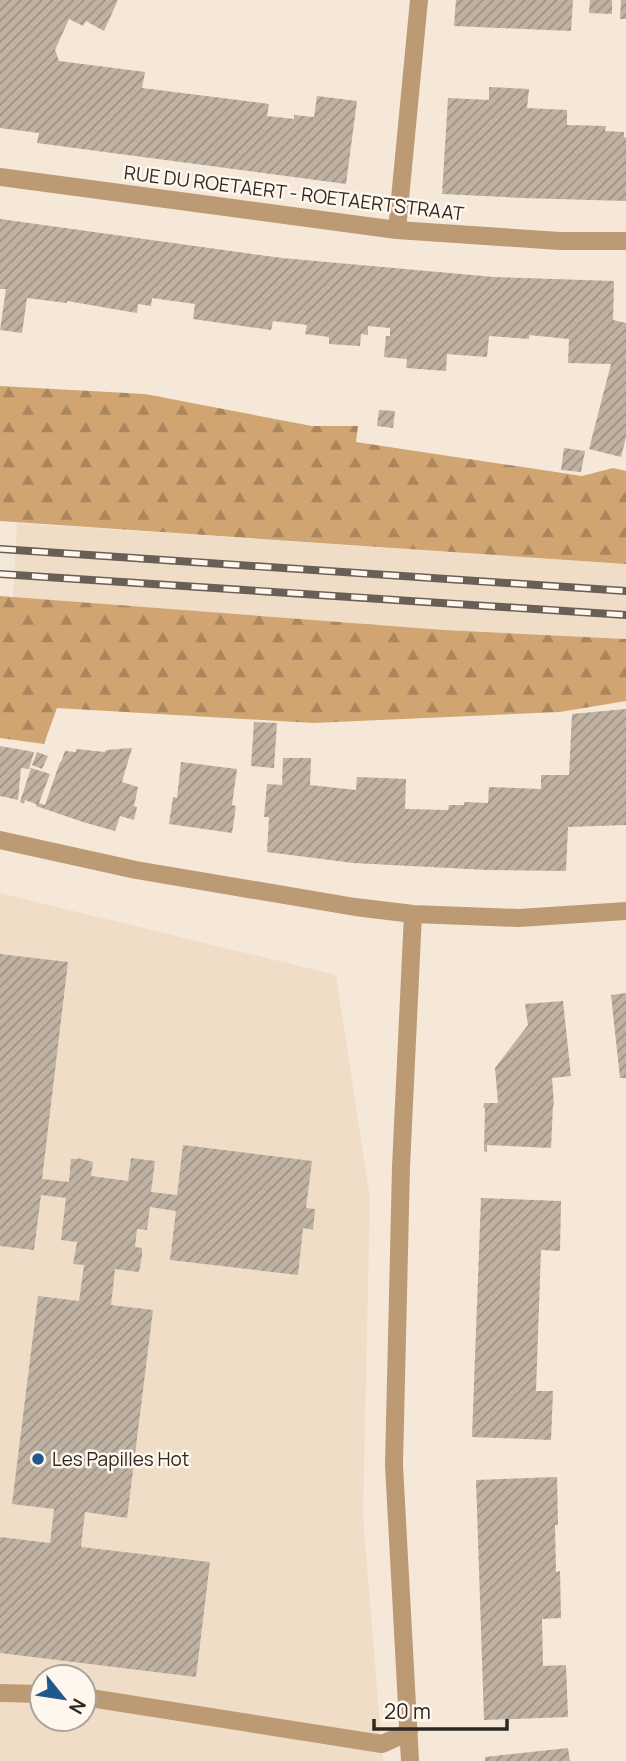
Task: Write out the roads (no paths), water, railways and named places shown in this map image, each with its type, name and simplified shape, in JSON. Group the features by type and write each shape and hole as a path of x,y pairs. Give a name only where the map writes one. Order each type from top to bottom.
{"street":[{"path":"397,230 419,0"},
{"name":"RUE DU ROETAERT - ROETAERTSTRAAT","path":"0,177 397,230 560,241 626,242"},
{"path":"0,840 136,870 355,907 413,914 519,918 626,911"},
{"path":"410,1761 394,1465 401,1167 413,914"},
{"path":"0,1693 28,1694"},
{"path":"98,1699 382,1744 409,1732"}],"railway":[{"path":"0,549 626,591"},
{"path":"0,574 626,615"}],"place":[{"name":"Les Papilles Hot","path":"38,1459"}]}
